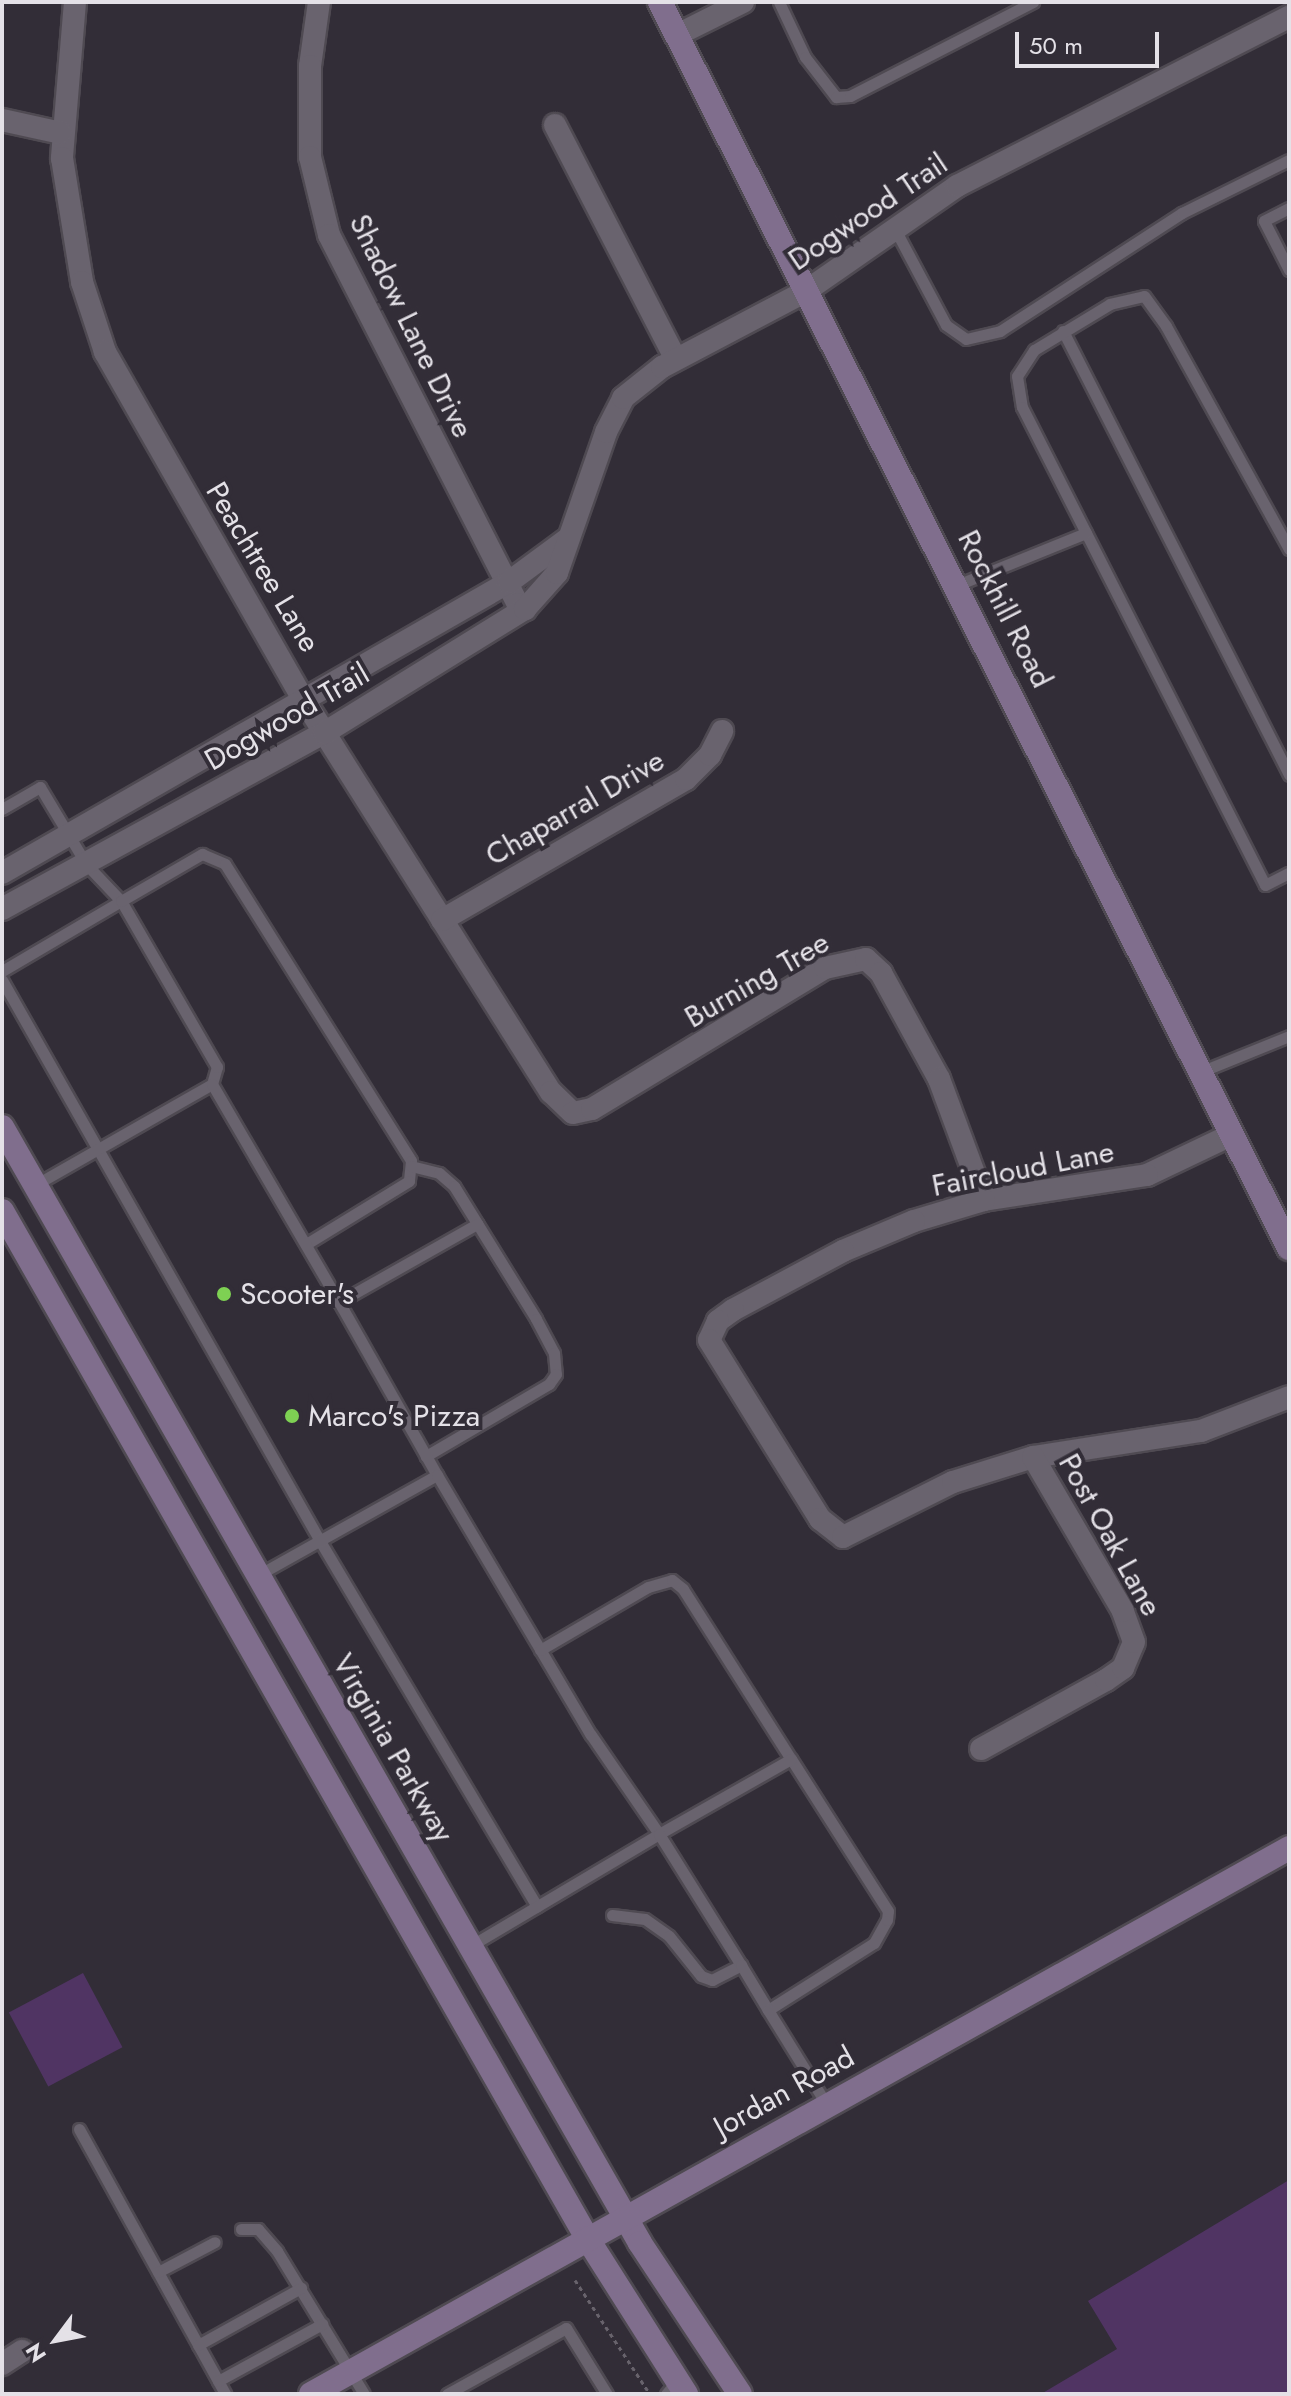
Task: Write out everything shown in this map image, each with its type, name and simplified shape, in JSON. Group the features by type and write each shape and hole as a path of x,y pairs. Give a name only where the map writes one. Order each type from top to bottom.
{"main road":[{"name":"Rockhill Road","path":"660,2 957,585 1289,1248"},
{"name":"Virginia Parkway","path":"2,1127 625,2217 740,2394"},
{"path":"2,1211 676,2390"},
{"path":"220,1596 258,1576"},
{"name":"Jordan Road","path":"311,2394 1289,1848"}],"street":[{"name":"Peachtree Lane","path":"75,2 61,133 72,234 105,352 305,702 566,1110"},
{"name":"Shadow Lane Drive","path":"319,2 310,66 310,157 329,235 525,609"},
{"path":"677,35 743,2"},
{"name":"Dogwood Trail","path":"2,909 324,733 525,609 557,573 566,540 623,398 676,359 806,291 957,186 1289,17"},
{"path":"2,120 61,133"},
{"path":"555,125 676,359"},
{"name":"Dogwood Trail","path":"2,873 305,702 509,582 566,540"},
{"name":"Chaparral Drive","path":"442,920 686,779 710,755 722,731"},
{"name":"Burning Tree","path":"566,1110 592,1109 825,968 866,959 881,973 939,1079 984,1200"},
{"name":"Faircloud Lane","path":"1033,1457 941,1487 843,1537 820,1519 709,1340 718,1321 733,1310 843,1251 984,1200 1147,1175 1231,1135"},
{"path":"1033,1457 1201,1431 1289,1397"},
{"name":"Post Oak Lane","path":"981,1749 1106,1680 1123,1668 1134,1642 1123,1611 1033,1457"},
{"path":"2,2364 22,2351"}],"lane":[{"path":"779,2 805,57 836,97 850,96 1033,2"},
{"path":"896,231 946,325 966,339 1000,331 1182,213 1289,160"},
{"path":"1289,208 1264,221 1289,270"},
{"path":"1289,549 1166,326 1144,296 1110,304 1034,350 1017,376 1022,407 1265,885 1289,873"},
{"path":"1063,331 1289,775"},
{"path":"957,585 1086,533"},
{"path":"2,809 40,787 86,864 121,901 217,1067 212,1084 35,1185"},
{"path":"2,971 202,854 225,864 411,1166 409,1181 306,1244"},
{"path":"2,980 320,1541 537,1907"},
{"path":"1200,1072 1289,1036"},
{"path":"212,1084 591,1735 659,1834 827,2105"},
{"path":"411,1166 439,1173 454,1186 554,1353 556,1374 549,1384 426,1456"},
{"path":"339,1302 477,1224"},
{"path":"258,1576 437,1475"},
{"path":"540,1650 648,1587 672,1580 683,1589 888,1911 887,1920 874,1943 768,2010"},
{"path":"469,1946 791,1759"},
{"path":"612,1915 645,1919 701,1976 712,1980 741,1965"},
{"path":"79,2129 225,2394"},
{"path":"241,2229 258,2229 301,2288 364,2394"},
{"path":"158,2272 215,2242"},
{"path":"198,2345 301,2288"},
{"path":"218,2381 322,2324"},
{"path":"447,2394 566,2328 607,2394"}],"path":[{"path":"575,2280 651,2394"}],"shaded area":[{"path":"83,1973 122,2047 48,2087 9,2012"},
{"path":"1289,2180 1289,2394 1041,2394 1117,2349 1088,2301"}],"place":[{"name":"Scooter's","path":"224,1294"},
{"name":"Marco's Pizza","path":"292,1416"}]}
